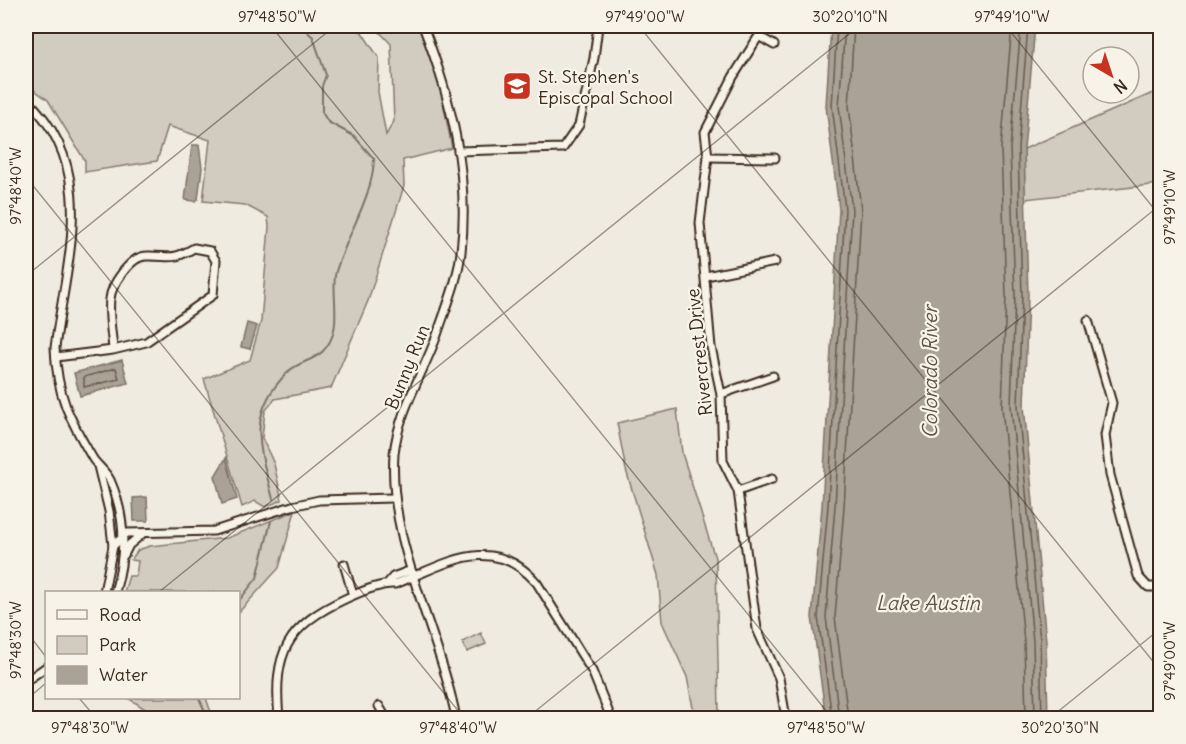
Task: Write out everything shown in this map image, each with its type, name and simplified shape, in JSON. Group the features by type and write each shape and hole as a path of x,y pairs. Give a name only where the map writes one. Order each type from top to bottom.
{"street":[{"name":"Bunny Run","path":"423,26 439,64 452,110 459,151 463,193 461,254 446,309 402,417 394,454 393,498 405,551 441,656 456,718"},
{"path":"459,151 563,148 579,125 594,58 598,26"},
{"name":"Rivercrest Drive","path":"765,26 739,67 705,132 708,157 700,223 711,347 721,394 723,461 738,491 757,629 779,678 786,718"},
{"path":"760,37 774,45"},
{"path":"26,99 43,116 60,143 72,186 73,220 56,357 58,385 74,428 98,466 110,480 123,536 123,557 115,591"},
{"path":"708,157 775,158"},
{"path":"56,357 112,350 146,342 213,295 216,261 210,251 194,248 177,258 145,255 135,257 129,262 110,297 112,350"},
{"path":"706,276 775,262"},
{"path":"1088,320 1112,403 1105,435 1110,475 1138,576 1148,587 1161,587"},
{"path":"721,394 773,376"},
{"path":"98,466 109,511 113,546 104,591"},
{"path":"738,491 772,479"},
{"path":"113,546 123,536 214,531 292,506 319,500 393,498"},
{"path":"123,557 129,545 141,535"},
{"path":"279,718 276,674 288,642 301,626 323,609 353,595 388,583 395,584 436,566 482,555 508,561 529,575 589,666 611,718"},
{"path":"344,564 353,595"},
{"path":"26,681 45,668"},
{"path":"379,706 386,718"}],"green space":[{"path":"26,26 343,26 361,31 379,58 378,92 386,135 394,121 391,44 374,26 420,26 436,66 452,148 403,160 404,186 368,301 331,388 275,399 265,411 262,438 274,464 282,500 265,507 255,501 242,507 204,379 250,360 261,321 268,217 245,205 203,201 210,140 168,126 157,161 85,172 85,161 48,100 26,84"},
{"path":"1160,90 1160,184 1025,199 1024,149 1125,105 1141,105 1141,98"},
{"path":"677,409 682,453 716,561 719,713 728,718 695,718 687,677 662,622 658,575 626,470 617,423"},
{"path":"295,511 279,568 240,611 240,591 124,591 129,576 136,576 138,561 131,560 138,550 150,546 227,538"},
{"path":"481,633 486,644 467,652 462,642"},
{"path":"130,699 206,699 213,718 159,718"}],"water":[{"name":"Lake Austin","path":"831,26 1035,26 1024,149 1028,296 1024,406 1046,641 1048,718 826,718 812,617 822,506 839,209 826,106"},
{"path":"192,145 199,145 202,168 198,199 195,201 185,200"},
{"path":"247,323 257,326 250,349 241,347"},
{"path":"122,360 128,383 80,396 74,373"},
{"path":"226,458 237,499 222,504 215,476"},
{"path":"147,497 148,521 134,521 133,498"}],"waterway":[{"path":"273,499 261,448 261,417 274,387 296,366 323,351 333,334 336,273 367,194 374,159 354,136 328,122 322,112 322,86 326,75 313,37 301,26"},
{"path":"240,599 257,578 271,521"},
{"path":"199,699 208,718"}],"place":[{"name":"St. Stephen's Episcopal School","path":"517,86"}],"water label":[{"name":"Colorado River","path":"929,372"}]}
